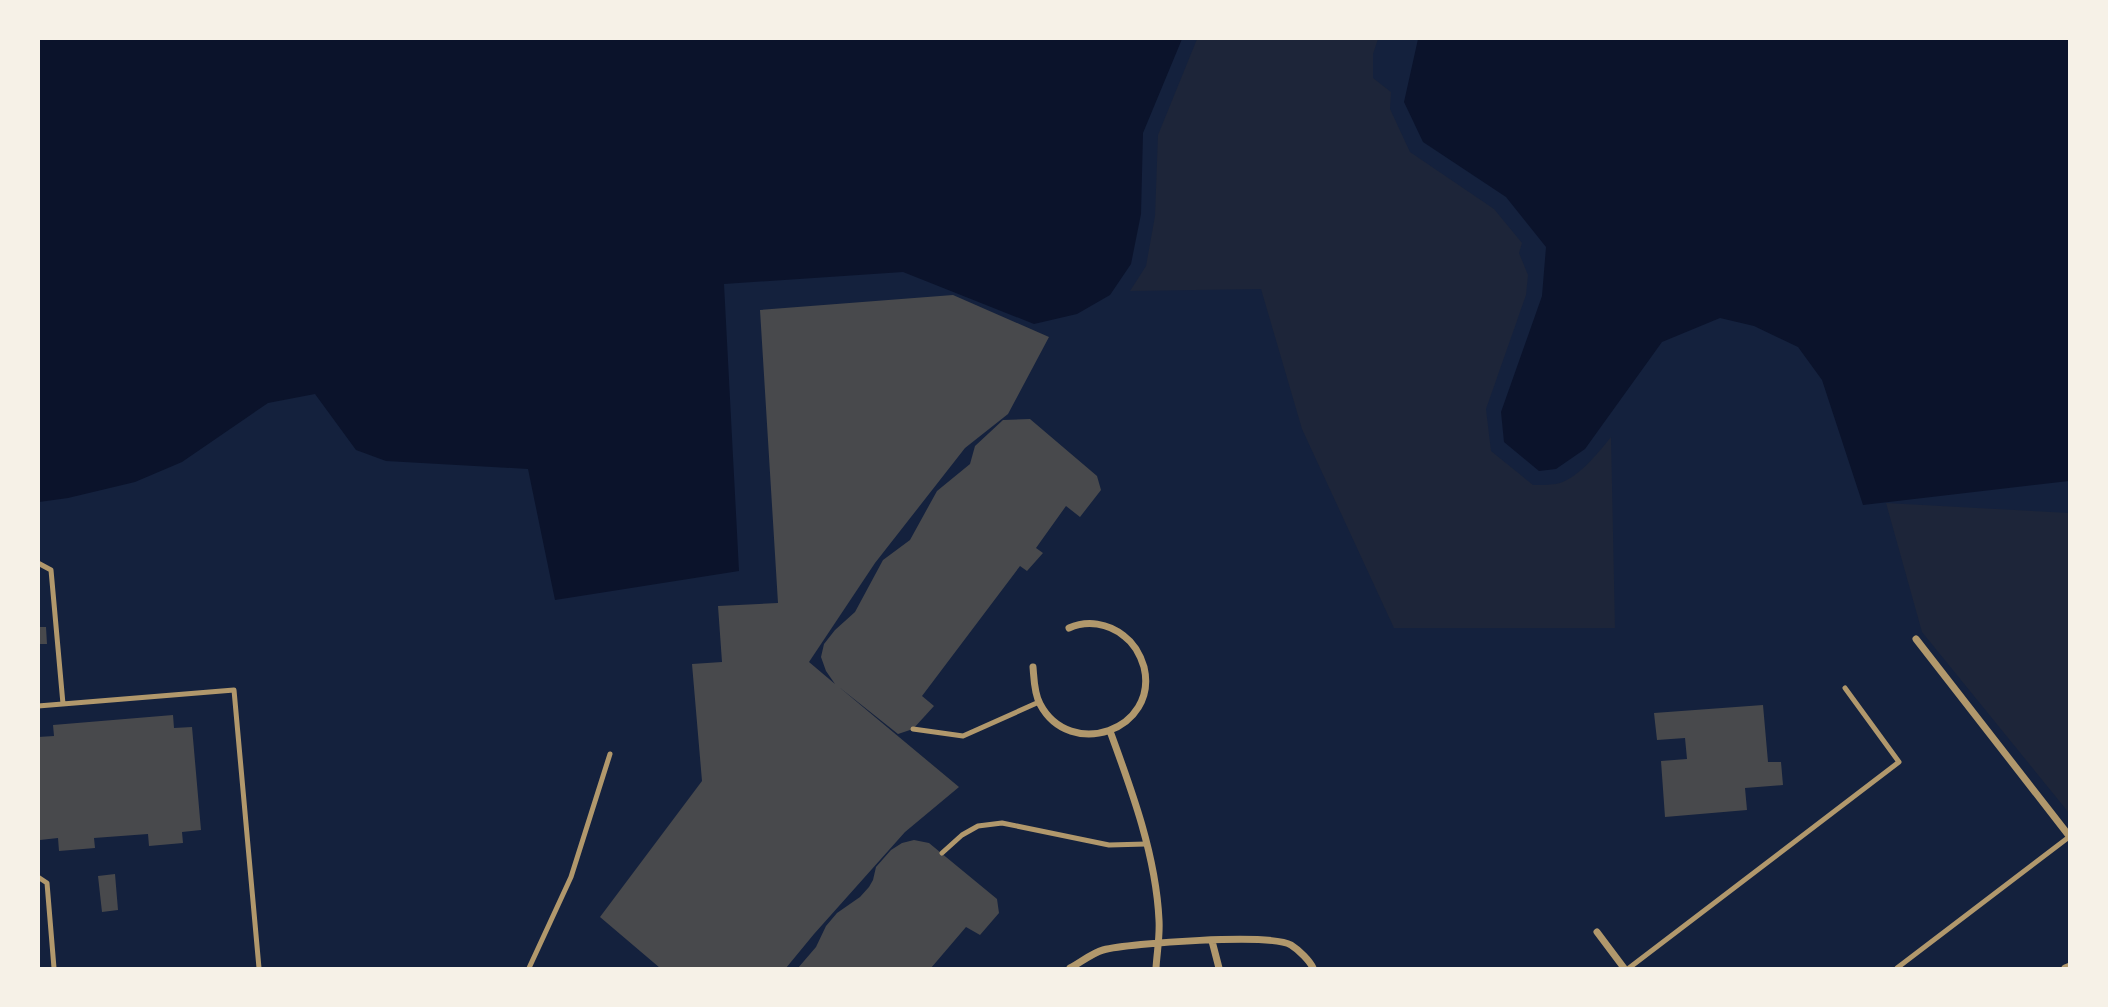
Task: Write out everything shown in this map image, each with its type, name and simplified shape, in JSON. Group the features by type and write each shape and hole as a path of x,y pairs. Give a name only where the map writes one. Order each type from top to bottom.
{"street":[{"path":"1033,667 1039,702 1052,720 1068,730 1087,735 1110,731 1124,724 1135,713 1143,695 1146,676 1141,657 1132,642 1117,630 1098,624 1079,624 1069,628"},
{"path":"1916,639 2069,837"},
{"path":"1110,731 1153,868 1159,920 1156,968"},
{"path":"1597,932 1626,968"},
{"path":"1070,968 1101,950 1158,943 1268,939 1291,944 1313,968"},
{"path":"1212,941 1219,968"}],"lane":[{"path":"38,563 51,570 63,704"},
{"path":"1626,968 1899,762 1845,688"},
{"path":"38,706 234,690 259,968"},
{"path":"914,729 963,736 1039,702"},
{"path":"529,968 571,877 610,754"},
{"path":"942,853 962,835 978,826 1002,822 1109,845 1146,844"},
{"path":"1897,968 2069,837"},
{"path":"38,877 47,883 54,968"}],"shaded area":[{"path":"38,39 1182,39 1143,133 1141,214 1131,264 1110,295 1077,314 1034,324 903,272 724,284 739,571 555,600 528,469 386,461 356,450 315,394 268,403 182,462 135,482 39,502"},
{"path":"1197,39 1378,39 1373,54 1373,78 1391,92 1390,109 1410,152 1494,209 1522,243 1519,253 1528,275 1526,295 1486,409 1491,451 1533,485 1553,484 1579,472 1611,437 1615,628 1394,628 1302,429 1261,289 1130,291 1146,266 1155,216 1158,135"},
{"path":"1418,39 2069,39 2069,481 1863,505 1822,380 1798,347 1754,326 1720,318 1662,342 1585,449 1556,469 1539,471 1504,442 1501,412 1542,296 1546,247 1506,197 1423,142 1404,102"},
{"path":"1886,503 2069,513 2069,813 1922,632"}],"building":[{"path":"953,295 1049,337 1008,414 965,448 875,563 809,662 835,684 821,657 824,644 855,612 883,560 910,540 937,491 970,464 975,446 1003,420 1030,419 1097,476 1101,490 1080,517 1066,506 1036,548 1043,553 1027,571 1020,566 922,696 934,706 913,729 898,734 839,687 959,787 905,832 786,968 660,968 600,917 702,781 692,664 722,662 718,606 778,603 760,310"},
{"path":"38,627 46,627 47,644 38,644"},
{"path":"1763,705 1768,762 1781,762 1783,785 1745,788 1747,810 1665,817 1661,761 1687,759 1685,738 1657,740 1654,713"},
{"path":"173,715 174,728 192,727 201,830 182,832 183,843 149,846 148,834 94,838 95,848 59,851 58,838 40,840 38,737 54,736 53,725"},
{"path":"914,840 929,843 997,899 999,913 980,935 966,927 931,968 798,968 816,947 826,926 837,913 869,887 876,867 891,850"},
{"path":"115,874 118,910 102,912 98,876"}]}
